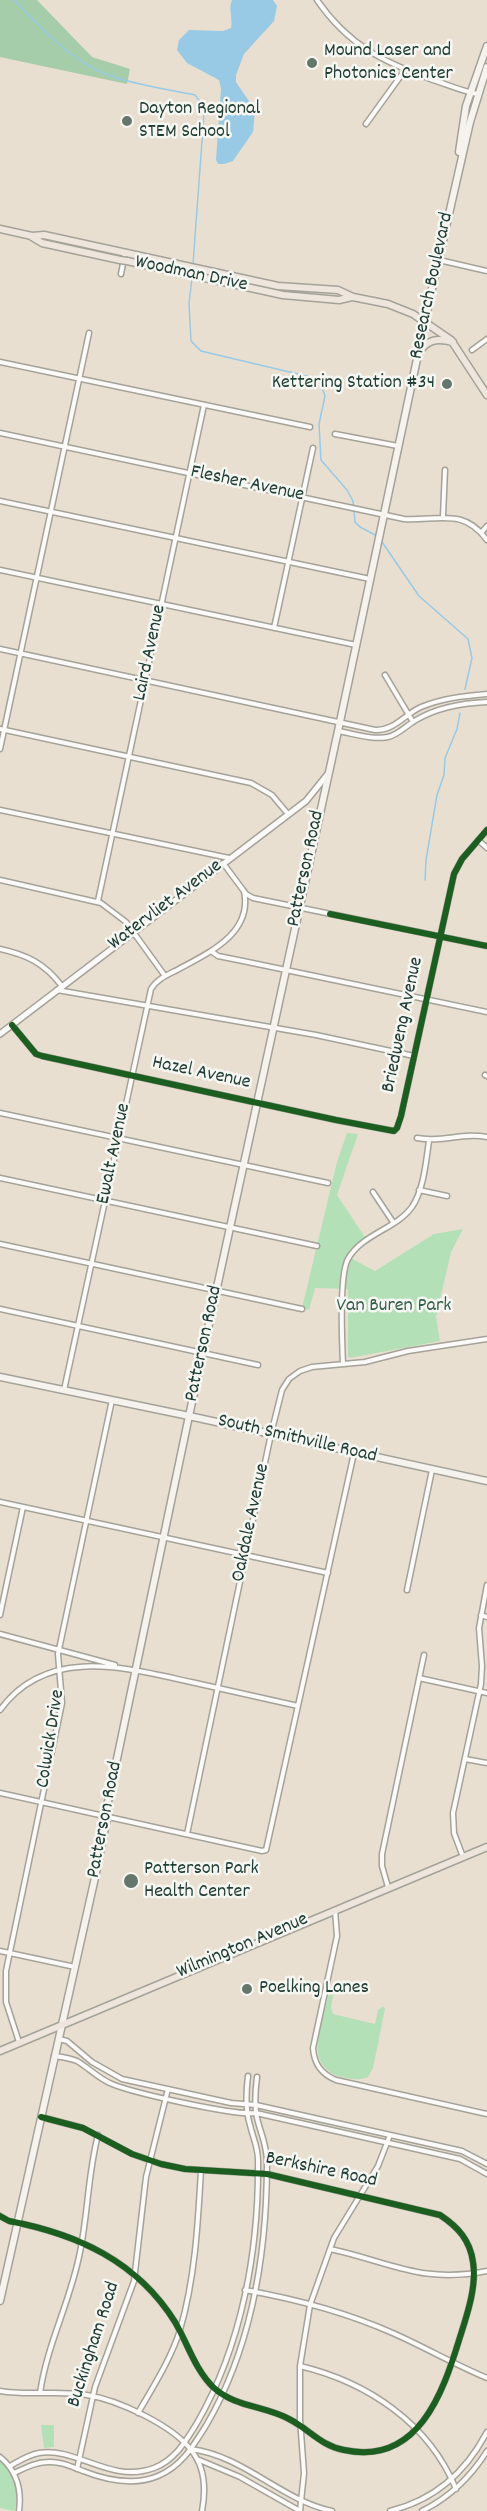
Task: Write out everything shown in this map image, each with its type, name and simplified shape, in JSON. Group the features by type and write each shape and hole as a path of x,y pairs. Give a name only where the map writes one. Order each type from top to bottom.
{"main road":[{"name":"Research Boulevard","path":"411,387 455,184 462,127 487,46"},
{"name":"Research Boulevard","path":"474,93 487,67"},
{"name":"Woodman Drive","path":"0,230 32,236 42,243 60,243 160,259 168,265 283,295 339,300 353,297"},
{"name":"Woodman Drive","path":"60,243 123,260 278,286 338,290 353,297 388,304 425,322 453,342 487,394"},
{"path":"418,354 423,345 430,341 438,339 453,342"},
{"name":"Patterson Road","path":"0,2301 57,2038 75,1968 107,1818 106,1811 133,1670 164,1537 411,387"},
{"name":"South Smithville Road","path":"0,1377 487,1482"},
{"name":"Wilmington Avenue","path":"0,2050 487,1847"}],"street":[{"path":"318,0 329,17 346,35 373,55 405,70 474,93"},
{"path":"366,124 405,70"},
{"path":"121,274 125,253"},
{"path":"438,260 487,271"},
{"path":"0,749 2,729 21,653 89,333"},
{"path":"472,350 487,339"},
{"path":"0,362 310,428"},
{"name":"Laird Avenue","path":"98,901 204,405"},
{"name":"Flesher Avenue","path":"0,433 384,515 414,520 443,516 467,523 487,540"},
{"path":"334,434 398,446"},
{"path":"274,628 313,448"},
{"path":"443,516 445,470"},
{"path":"0,501 370,579"},
{"path":"481,533 487,526"},
{"path":"0,570 356,645"},
{"path":"0,648 340,721 369,730 389,728 408,714 442,699 487,694"},
{"path":"385,675 413,722"},
{"path":"338,730 368,737 390,737 413,722 448,707 487,702"},
{"path":"2,729 251,783 272,795 288,814"},
{"name":"Watervliet Avenue","path":"0,1034 58,987 312,795 328,774"},
{"path":"0,810 229,858"},
{"name":"Briedweng Avenue","path":"396,1130 454,874 462,859 487,831"},
{"path":"478,840 487,848"},
{"path":"223,863 244,891 253,898 487,946"},
{"path":"0,880 98,901 120,916 165,976"},
{"name":"Ewalt Avenue","path":"64,1390 153,985 211,951 240,926 246,906 244,891"},
{"path":"0,950 34,959 45,967 58,987 414,1056"},
{"path":"211,951 218,956 487,1012"},
{"name":"Hazel Avenue","path":"12,1025 36,1054 384,1130 396,1130"},
{"path":"0,1113 328,1183"},
{"path":"417,1138 429,1141 469,1134 487,1137"},
{"path":"343,1364 343,1280 347,1262 357,1247 410,1209 419,1190 429,1141"},
{"path":"0,1178 317,1246"},
{"path":"419,1190 447,1196"},
{"path":"373,1192 393,1222"},
{"path":"0,1244 302,1309"},
{"path":"0,1309 258,1365"},
{"name":"Oakdale Avenue","path":"187,1834 279,1398 289,1379 306,1368 365,1362 408,1351 487,1339"},
{"name":"Colwick Drive","path":"19,2042 6,2002 5,1981 62,1703 59,1650 112,1400"},
{"path":"0,1793 262,1851 268,1848 354,1453"},
{"path":"407,1590 432,1470"},
{"path":"0,1502 328,1573"},
{"path":"0,1615 23,1507"},
{"path":"463,1857 454,1833 453,1820 482,1675 478,1634 487,1585"},
{"path":"481,1615 487,1617"},
{"path":"0,1634 133,1670 298,1706"},
{"path":"388,1887 382,1866 382,1854 424,1655"},
{"path":"0,1708 23,1687 60,1669 92,1665 133,1670"},
{"path":"419,1678 487,1693"},
{"path":"465,1759 487,1763"},
{"path":"335,1910 338,1923 337,1936 313,2048 314,2060 319,2068 336,2080 487,2114"},
{"path":"0,1951 75,1968"},
{"path":"57,2038 67,2041 112,2075 247,2110 256,2109 389,2144 460,2159 487,2174"},
{"path":"54,2055 78,2062 108,2083 119,2087 166,2097 247,2110 256,2109 390,2135 462,2151 487,2164"},
{"path":"10,2466 25,2458 45,2453 64,2454 111,2470 128,2472 145,2470 164,2463 184,2444 215,2389 233,2342 245,2290 253,2242 258,2174 257,2148 247,2110 248,2076"},
{"path":"14,2473 46,2462 62,2463 119,2480 147,2479 175,2466 191,2449 223,2394 242,2344 254,2291 262,2243 267,2175 266,2147 256,2109 257,2077"},
{"name":"Buckingham Road","path":"77,2469 81,2461 93,2396 135,2275 149,2160 168,2089"},
{"name":"Berkshire Road","path":"41,2117 83,2128 149,2160 176,2167 267,2175 359,2195 434,2212 457,2228 466,2240 472,2255 474,2273 468,2307 452,2362 431,2411 417,2429"},
{"path":"40,2393 50,2349 75,2274 98,2134"},
{"path":"197,2459 240,2477 300,2511 303,2502 304,2474 300,2366 310,2305 330,2249 389,2144 390,2135"},
{"path":"138,2413 159,2376 179,2331 196,2235 201,2170"},
{"path":"0,2216 82,2242 135,2275 156,2297 179,2331 200,2371 215,2389 223,2394 245,2405 280,2415 332,2447 363,2452 394,2445 417,2429"},
{"path":"330,2249 413,2273 451,2276 487,2271"},
{"path":"245,2290 310,2305 379,2328 487,2378"},
{"path":"300,2366 327,2373 366,2390 399,2412 417,2429 453,2480 456,2489"},
{"path":"0,2391 93,2396 138,2413 164,2428 191,2449 197,2459 205,2483 202,2511"},
{"path":"390,2511 422,2500 453,2480 476,2451 487,2432"},
{"path":"191,2449 211,2453 234,2463 303,2502 332,2511"},
{"path":"422,2511 456,2489 470,2475 487,2451"},
{"path":"0,2457 10,2466 20,2488 20,2511"}],"green space":[{"path":"0,0 37,0 92,57 130,69 127,84 0,57"},
{"name":"Van Buren Park","path":"347,1133 358,1134 337,1195 365,1237 347,1256 375,1271 434,1234 463,1229 451,1252 436,1317 440,1341 350,1358 348,1356 348,1289 315,1288 309,1310 302,1308 337,1162"},
{"path":"331,1986 350,1991 334,1990 331,2007 333,2014 375,2024 378,2010 383,2006 385,2009 373,2068 368,2077 351,2079 341,2077 328,2071 321,2062 318,2038"},
{"path":"41,2425 54,2425 54,2447 44,2448"},
{"path":"0,2459 15,2483 17,2496 15,2511 0,2508"}],"water":[{"path":"232,0 273,0 277,6 274,21 244,54 236,75 236,82 255,110 253,132 233,161 218,164 216,160 221,89 219,80 187,63 177,50 179,40 189,30 223,31 231,28"}],"waterway":[{"path":"14,0 57,43 94,69 129,82 195,95 202,104 204,114 193,264"},
{"path":"192,278 189,304 191,341 201,351 319,379 325,396 319,424 321,460 347,490 353,501 355,522 377,536"},
{"path":"380,539 419,596 468,639 472,658 465,689"},
{"path":"425,880 426,860 437,795 444,775 445,758 457,729 460,713"}],"cycle path":[{"path":"12,1025 36,1054 42,1056 394,1131 401,1116 454,874 462,859 487,830"},
{"path":"330,914 487,946"},
{"path":"0,2216 9,2221 58,2234 81,2243 124,2267 143,2282 160,2301 175,2322 202,2373 214,2388 231,2399 289,2419 336,2448 370,2452 391,2447 409,2436 435,2402 445,2381 468,2310 474,2271 466,2241 458,2229 440,2215 267,2174 185,2169 161,2164 132,2154 83,2128 41,2117"}],"place":[{"name":"Mound Laser and Photonics Center","path":"312,63"},
{"name":"Dayton Regional STEM School","path":"127,121"},
{"name":"Kettering Station #34","path":"447,384"},
{"name":"Patterson Park Health Center","path":"131,1881"},
{"name":"Poelking Lanes","path":"247,1989"}]}
